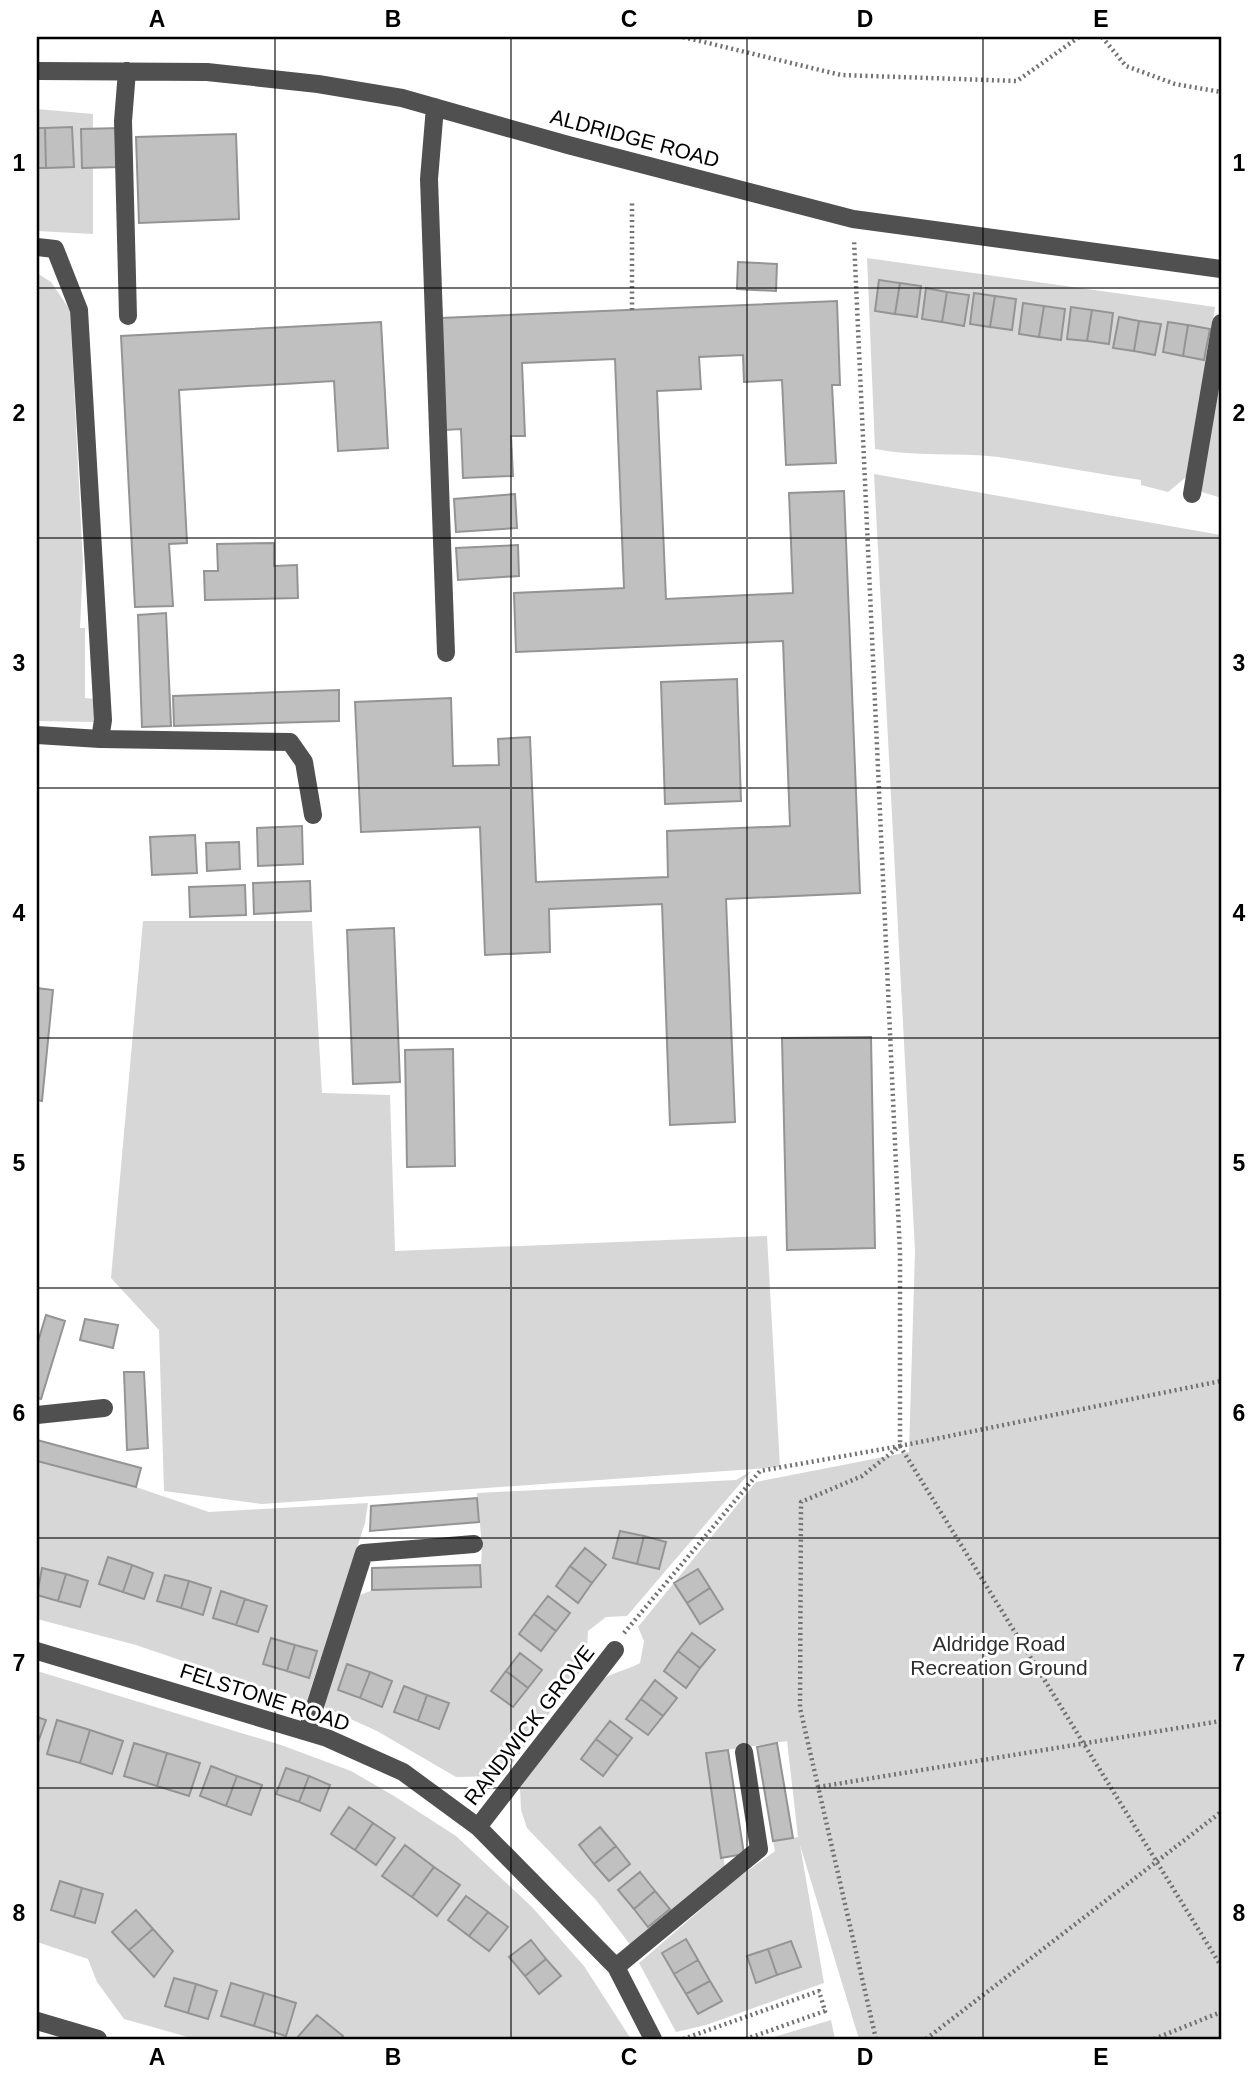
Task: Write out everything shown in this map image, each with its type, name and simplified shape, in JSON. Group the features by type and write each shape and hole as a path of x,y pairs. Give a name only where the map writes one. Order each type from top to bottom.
{"street":[{"name":"ALDRIDGE ROAD","path":"37,71 207,72 318,84 402,98 853,219 1221,269"},
{"path":"127,71 123,121 128,316"},
{"path":"435,107 429,193 446,653"},
{"path":"37,247 55,249 79,310 103,720 100,739"},
{"path":"1192,494 1221,323"},
{"path":"37,735 100,739 290,742 304,762 313,815"},
{"path":"37,1415 104,1408"},
{"path":"307,1731 364,1553 474,1544"},
{"name":"RANDWICK GROVE","path":"478,1827 615,1650"},
{"name":"FELSTONE ROAD","path":"37,1651 307,1731 403,1772 478,1827 617,1967 653,2039"},
{"path":"617,1967 759,1849 744,1752"},
{"path":"37,2021 98,2039"}],"path":[{"path":"682,37 841,75 1017,81 1079,37"},
{"path":"1102,37 1126,66 1175,85 1221,92"},
{"path":"632,202 632,310"},
{"path":"853,219 899,1240 900,1446 1221,1966"},
{"path":"615,1650 627,1628 760,1471 900,1446 1221,1381"},
{"path":"876,2039 800,1709 801,1502 862,1476 900,1446"},
{"path":"818,1787 1221,1721"},
{"path":"926,2039 1221,1812"},
{"path":"682,2039 819,1991 825,2011 746,2039"},
{"path":"1154,2039 1221,2012"}],"green space":[{"path":"37,109 93,114 93,234 37,231"},
{"path":"867,258 1215,307 1191,473 1168,492 1141,485 1141,480 998,457 875,449"},
{"path":"37,273 51,282 70,310 83,563 80,628 85,628 85,698 96,699 96,722 37,721"},
{"path":"1221,354 1221,498 1202,492 1199,484"},
{"name":"Aldridge Road Recreation Ground","path":"874,474 1221,535 1221,2039 859,2039 800,1845 824,1983 706,2025 676,2032 639,1963 735,1880 775,1851 773,1841 798,1837 787,1741 706,1753 725,1867 632,1947 596,1900 527,1828 521,1810 520,1788 598,1683 640,1663 644,1641 638,1627 756,1482 909,1452 915,1251"},
{"path":"143,921 312,921 322,1093 390,1095 395,1251 767,1236 780,1467 262,1504 164,1491 159,1330 111,1278"},
{"path":"37,1460 136,1487 209,1512 368,1503 365,1523 306,1703 136,1645 37,1619"},
{"path":"751,1471 627,1616 606,1617 588,1631 586,1664 503,1776 456,1777 377,1731 324,1707 357,1596 373,1590 480,1587 482,1546 477,1493 736,1480"},
{"path":"37,1671 281,1745 351,1771 394,1796 456,1836 532,1907 584,1966 631,2039 195,2039 124,2019 97,1982 88,1959 37,1942"},
{"path":"831,2020 835,2039 767,2039"}],"building":[{"path":"72,127 74,167 46,168 45,128"},
{"path":"37,128 45,128 46,168 37,168"},
{"path":"120,128 121,167 82,168 81,129"},
{"path":"236,134 239,219 139,223 136,137"},
{"path":"738,262 777,264 776,291 737,289"},
{"path":"879,280 900,283 895,314 875,311"},
{"path":"900,283 921,286 917,317 895,314"},
{"path":"926,288 947,292 942,322 922,319"},
{"path":"947,292 969,295 964,326 942,322"},
{"path":"974,293 995,296 990,327 970,324"},
{"path":"995,296 1016,299 1012,330 990,327"},
{"path":"837,301 840,385 832,385 836,463 786,465 782,380 744,382 743,355 699,357 701,389 657,391 666,599 793,593 789,493 844,491 860,893 726,899 735,1122 670,1125 662,904 549,909 550,952 485,955 480,827 361,832 355,702 451,698 453,766 499,765 498,739 530,737 536,882 668,877 667,831 790,826 783,641 516,652 514,593 624,588 615,359 522,363 525,436 511,436 513,476 463,478 461,429 445,430 441,318"},
{"path":"1023,303 1044,306 1039,337 1019,334"},
{"path":"1044,306 1065,309 1061,340 1039,337"},
{"path":"1071,307 1092,310 1087,341 1067,339"},
{"path":"1092,310 1113,313 1109,344 1087,341"},
{"path":"1119,317 1139,321 1134,351 1113,348"},
{"path":"1139,321 1161,324 1155,355 1134,351"},
{"path":"381,322 388,448 338,451 334,381 179,390 187,543 169,544 173,606 135,607 121,336"},
{"path":"1168,322 1188,325 1183,356 1163,352"},
{"path":"1188,325 1210,329 1204,360 1183,356"},
{"path":"515,494 517,528 456,532 454,499"},
{"path":"274,543 274,566 297,565 298,598 205,600 204,571 218,571 217,544"},
{"path":"518,545 519,576 458,580 456,548"},
{"path":"166,613 171,726 142,727 138,615"},
{"path":"737,679 741,801 665,804 661,682"},
{"path":"339,690 339,721 174,726 173,696"},
{"path":"302,826 303,864 258,866 257,828"},
{"path":"195,835 197,873 152,875 150,837"},
{"path":"239,842 240,869 207,871 206,843"},
{"path":"310,881 311,911 254,914 253,883"},
{"path":"245,885 246,915 190,917 189,887"},
{"path":"394,928 400,1082 353,1084 347,930"},
{"path":"37,988 53,990 42,1101 37,1100"},
{"path":"871,1037 875,1248 787,1250 782,1038"},
{"path":"453,1049 455,1166 407,1167 405,1050"},
{"path":"46,1315 65,1321 41,1399 37,1398 37,1345"},
{"path":"85,1319 118,1325 113,1348 80,1340"},
{"path":"124,1372 144,1372 148,1448 127,1450"},
{"path":"37,1440 141,1468 136,1487 37,1461"},
{"path":"477,1498 479,1522 370,1531 371,1506"},
{"path":"620,1531 644,1536 637,1564 613,1558"},
{"path":"644,1536 666,1542 659,1569 637,1564"},
{"path":"585,1548 606,1565 592,1583 570,1566"},
{"path":"108,1557 132,1565 123,1592 99,1584"},
{"path":"132,1565 153,1573 144,1599 123,1592"},
{"path":"480,1565 481,1587 372,1590 372,1568"},
{"path":"570,1566 592,1583 578,1603 556,1586"},
{"path":"42,1568 66,1574 58,1601 37,1595"},
{"path":"698,1569 710,1588 687,1603 674,1583"},
{"path":"66,1574 88,1581 80,1607 58,1601"},
{"path":"165,1575 189,1581 181,1608 157,1601"},
{"path":"189,1581 211,1588 203,1615 181,1608"},
{"path":"710,1588 723,1609 700,1624 687,1603"},
{"path":"221,1591 245,1599 236,1625 213,1618"},
{"path":"548,1596 570,1613 556,1631 534,1614"},
{"path":"245,1599 267,1606 258,1632 236,1625"},
{"path":"534,1614 556,1631 541,1651 519,1634"},
{"path":"692,1633 715,1650 700,1668 678,1651"},
{"path":"271,1638 295,1645 287,1671 263,1664"},
{"path":"295,1645 317,1651 309,1678 287,1671"},
{"path":"678,1651 700,1668 686,1688 664,1671"},
{"path":"520,1653 542,1670 528,1688 506,1671"},
{"path":"347,1664 370,1672 360,1698 338,1690"},
{"path":"506,1671 528,1688 513,1707 491,1691"},
{"path":"370,1672 392,1681 382,1707 360,1698"},
{"path":"655,1680 677,1698 663,1716 641,1699"},
{"path":"404,1686 427,1695 418,1721 394,1712"},
{"path":"427,1695 449,1703 439,1729 418,1721"},
{"path":"641,1699 663,1716 648,1735 626,1719"},
{"path":"37,1717 46,1720 37,1745"},
{"path":"57,1720 90,1730 80,1763 47,1754"},
{"path":"610,1721 632,1738 618,1756 596,1739"},
{"path":"90,1730 123,1741 112,1774 80,1763"},
{"path":"596,1739 618,1756 603,1776 581,1759"},
{"path":"134,1743 167,1753 157,1786 124,1776"},
{"path":"777,1743 793,1838 773,1841 757,1747"},
{"path":"728,1750 744,1854 721,1858 706,1753"},
{"path":"167,1753 200,1763 189,1796 157,1786"},
{"path":"211,1766 237,1776 226,1806 200,1796"},
{"path":"286,1768 309,1776 299,1802 276,1794"},
{"path":"237,1776 262,1785 251,1815 226,1806"},
{"path":"309,1776 330,1785 320,1811 299,1802"},
{"path":"349,1807 373,1823 355,1850 331,1834"},
{"path":"373,1823 395,1838 376,1865 355,1850"},
{"path":"600,1827 616,1846 594,1864 579,1845"},
{"path":"405,1845 434,1867 412,1897 382,1876"},
{"path":"616,1846 630,1864 609,1881 594,1864"},
{"path":"434,1867 460,1885 437,1916 412,1897"},
{"path":"640,1872 655,1891 634,1909 618,1890"},
{"path":"60,1881 82,1888 74,1917 51,1910"},
{"path":"82,1888 103,1894 95,1923 74,1917"},
{"path":"655,1891 670,1909 648,1927 634,1909"},
{"path":"466,1896 488,1912 469,1936 448,1920"},
{"path":"136,1910 153,1929 129,1950 112,1932"},
{"path":"488,1912 508,1927 489,1951 469,1936"},
{"path":"153,1929 173,1951 154,1977 129,1950"},
{"path":"686,1939 698,1960 674,1974 662,1953"},
{"path":"531,1940 546,1959 525,1976 509,1957"},
{"path":"791,1941 801,1967 777,1975 768,1949"},
{"path":"768,1949 777,1975 756,1983 747,1956"},
{"path":"546,1959 561,1976 539,1994 525,1976"},
{"path":"698,1960 710,1981 686,1994 674,1974"},
{"path":"174,1978 196,1984 188,2013 165,2006"},
{"path":"710,1981 722,2001 698,2014 686,1994"},
{"path":"231,1983 264,1993 254,2026 221,2016"},
{"path":"196,1984 217,1991 208,2019 188,2013"},
{"path":"264,1993 296,2003 286,2036 254,2026"},
{"path":"317,2015 343,2036 341,2039 296,2039"}]}
